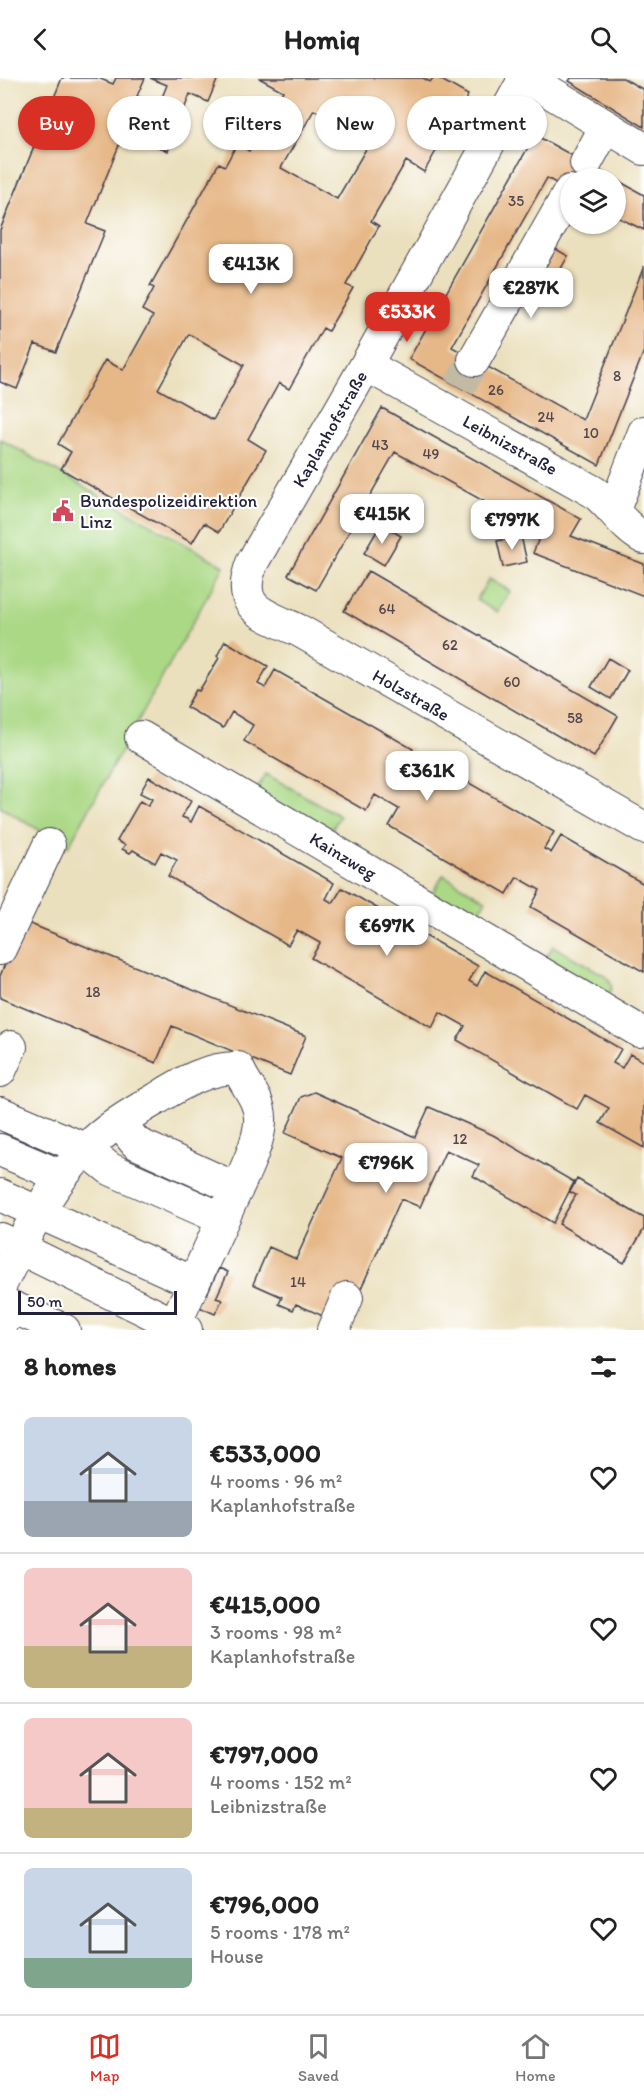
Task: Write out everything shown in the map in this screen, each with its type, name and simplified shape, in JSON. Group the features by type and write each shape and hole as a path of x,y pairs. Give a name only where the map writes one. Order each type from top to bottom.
{"street":[{"path":"524,78 644,149"},
{"name":"Kaplanhofstraße","path":"245,592 246,579 252,563 366,365 524,78"},
{"path":"586,163 606,126"},
{"path":"474,360 560,209"},
{"name":"Leibnizstraße","path":"366,365 453,398 594,492 630,529 644,538"},
{"path":"614,510 644,432"},
{"name":"Holzstraße","path":"245,592 252,604 264,614 300,631 644,828"},
{"name":"Kainzweg","path":"141,737 639,1031"},
{"path":"0,949 49,844"},
{"path":"10,1243 180,1327 194,1283 237,1189 258,1136 260,1117 252,1089 238,1068 228,1067 204,1074 170,1090 119,1122 85,1149 61,1176 38,1212 10,1243 2,1306 64,1330"},
{"path":"0,1113 85,1149 110,1169 223,1219"},
{"path":"119,1122 136,1143 237,1189"},
{"path":"0,1150 61,1176"},
{"path":"0,1195 194,1283"},
{"path":"333,1330 347,1298"}],"green space":[{"path":"0,439 224,566 68,847 0,807"},
{"path":"489,579 510,591 497,612 476,600"},
{"path":"266,774 340,816 328,836 254,794"},
{"path":"443,875 486,900 475,919 432,894"},
{"path":"553,946 606,976 612,986 606,997 541,966"}],"building":[{"path":"62,78 98,78 113,84 116,78 145,78 137,96 107,96 107,150 117,150 87,224 105,231 56,352 35,344 17,389 0,382 0,230 33,150 95,150 95,96 55,96"},
{"path":"150,78 218,78 210,96 203,96 203,100 190,94 189,96 163,96 167,85"},
{"path":"259,78 423,78 430,82 433,78 438,78 468,95 407,96 407,150 437,150 424,172 406,161 371,221 379,226 346,285 353,288 328,331 323,328 289,389 279,383 248,439 266,450 219,532 204,523 192,543 61,469 71,452 58,444 105,360 123,370 153,316 142,310 154,288 150,286 219,163 225,166 234,150 291,150 281,168 337,199 365,150 395,150 395,96 315,96 315,111 303,129 303,96 280,96 283,91","holes":["189,334 244,365 213,420 158,389"]},
{"path":"571,78 623,78 644,90 644,127 569,81"},
{"path":"547,142 595,168 560,168 560,185 547,178 452,347 583,420 644,266 644,351 599,465 409,359 527,150 547,150"},
{"path":"626,185 644,195 644,230 626,221"},
{"path":"554,248 568,256 554,281 540,273"},
{"path":"382,408 581,519 571,536 644,564 644,596 533,553 541,533 395,452 316,590 288,575"},
{"path":"381,524 401,536 384,565 364,553"},
{"path":"521,536 527,562 503,567 497,541"},
{"path":"368,571 618,716 594,757 344,611"},
{"path":"225,641 268,666 258,684 265,688 275,670 413,749 402,767 409,771 419,754 554,832 544,849 551,853 561,836 644,884 644,972 531,907 540,890 517,877 507,894 389,826 399,809 375,795 366,811 244,741 253,725 232,712 223,728 186,707 196,690 199,691 219,658 217,656"},
{"path":"608,658 628,670 611,699 591,687"},
{"path":"149,777 191,801 182,817 191,822 199,806 334,883 326,899 333,903 342,888 478,966 469,981 477,986 485,971 621,1049 613,1063 622,1068 630,1054 644,1062 644,1148 600,1123 609,1108 585,1095 577,1109 457,1040 465,1026 440,1012 432,1028 311,958 320,943 297,930 288,945 168,876 177,860 161,852 155,863 133,850 130,853 122,849 125,845 117,841 140,801 148,806 152,799 140,793"},
{"path":"23,921 306,1036 290,1075 172,1026 156,1063 0,998 0,976"},
{"path":"314,1092 415,1137 429,1107 493,1135 574,1182 553,1223 473,1176 479,1165 446,1150 420,1207 401,1199 355,1302 325,1317 296,1304 293,1310 279,1304 282,1297 253,1284 269,1247 296,1259 342,1158 285,1133 301,1097"},
{"path":"577,1179 644,1218 644,1229 624,1263 559,1224 576,1195 570,1192"},
{"path":"219,1268 228,1272 216,1298 222,1300 215,1314 197,1306 203,1292 207,1294"}],"tunnel":[{"path":"459,387 474,360"}],"place":[{"name":"Bundespolizeidirektion Linz","path":"63,511"}]}
